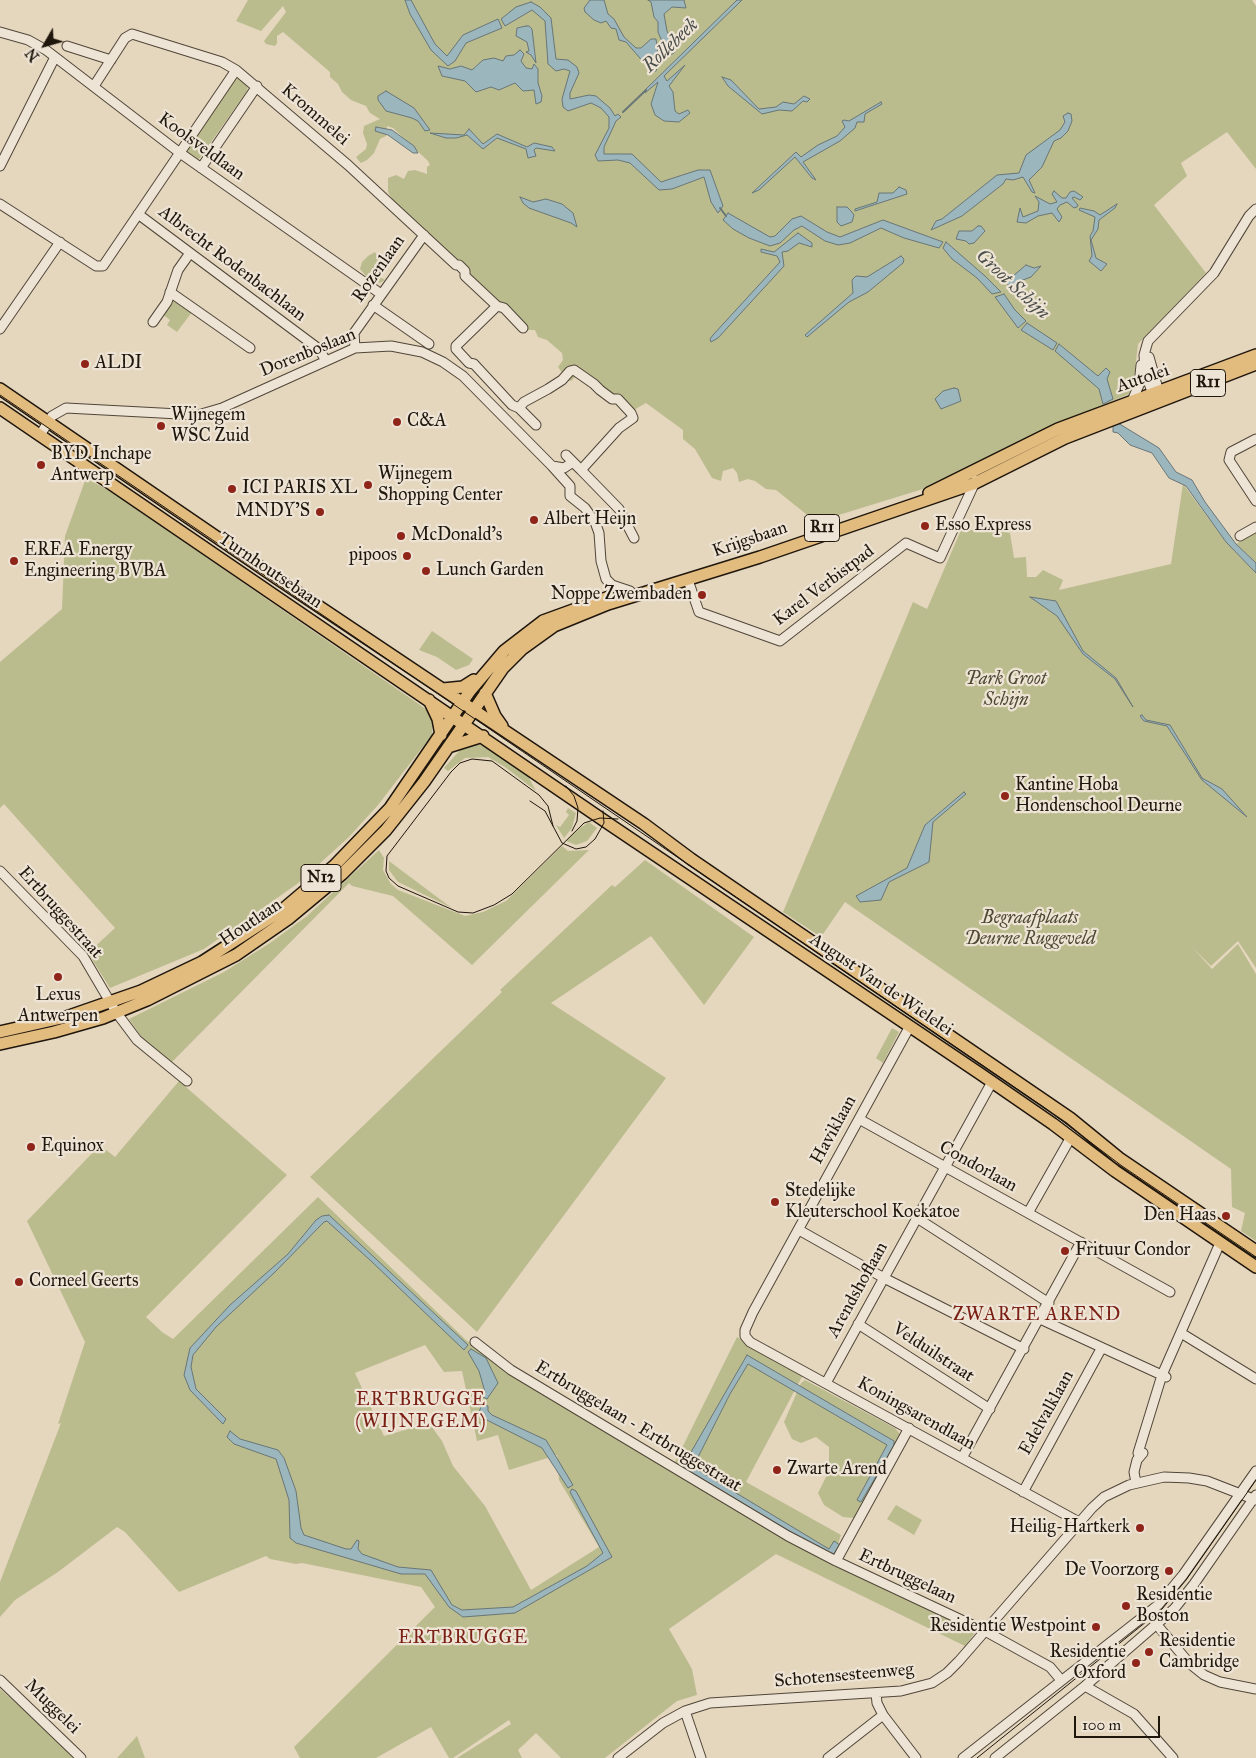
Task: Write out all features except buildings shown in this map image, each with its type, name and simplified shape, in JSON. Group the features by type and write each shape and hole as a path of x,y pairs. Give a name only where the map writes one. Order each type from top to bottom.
{"main road":[{"name":"Autolei","path":"1065,438 1256,355"},
{"name":"Autolei","path":"1042,436 1109,409 1158,396 1256,364"},
{"name":"Turnhoutsebaan","path":"0,389 78,440 473,710"},
{"name":"Turnhoutsebaan","path":"2,412 40,434 464,723"},
{"name":"Krijgsbaan","path":"473,710 507,663 537,637 568,619 630,591 918,497 991,464 1042,436"},
{"name":"Krijgsbaan","path":"462,703 482,675 504,651 534,627 553,616 688,580 952,492 973,484 1065,438"},
{"path":"443,690 466,686 482,675"},
{"path":"484,693 495,716 510,734"},
{"path":"428,699 439,721 440,735"},
{"name":"Houtlaan","path":"0,1032 114,1008 202,962 258,927 300,896 352,850 390,808 462,703"},
{"name":"Houtlaan","path":"0,1044 54,1032 114,1008 168,991 209,970 264,936 305,906 342,874 386,830 424,782 473,710"},
{"name":"August Van de Wielelei","path":"473,710 644,824 691,859 1070,1118 1119,1158 1256,1251"},
{"name":"August Van de Wielelei","path":"464,723 612,826 992,1082 1114,1171 1256,1267"},
{"path":"448,747 483,736"}],"street":[{"name":"Koolsveldlaan","path":"0,32 28,40 55,57 180,153 381,294"},
{"name":"Krommelei","path":"94,86 126,38 138,34 222,62 257,86 348,165 465,271 465,276 497,306 504,308 523,328"},
{"path":"68,46 111,60"},
{"path":"0,166 55,57"},
{"path":"0,204 100,267 105,264 236,70"},
{"path":"201,168 257,86"},
{"path":"1131,403 1138,388 1141,364 1148,341 1214,273 1249,216 1256,209"},
{"name":"Albrecht Rodenbachlaan","path":"138,214 319,349 326,361"},
{"name":"Rozenlaan","path":"355,348 354,333 424,235"},
{"path":"0,329 60,242"},
{"path":"153,322 167,302 178,270 190,253"},
{"path":"170,292 250,348"},
{"path":"373,305 430,344"},
{"path":"497,306 456,346 456,349 491,381 512,405 519,408 536,425"},
{"path":"1158,396 1149,359 1150,346 1159,329"},
{"name":"Dorenboslaan","path":"40,434 48,421 58,411 71,408 185,416 205,414 355,348 391,346 422,352 442,362 470,383 570,486 570,496 590,513 597,527 601,561 606,579 612,585 630,591"},
{"path":"1143,361 1158,396"},
{"path":"519,408 524,402 562,380 572,370 594,384 612,399 618,400 633,418 619,428 581,470"},
{"path":"1256,439 1231,452 1229,460 1256,501"},
{"path":"69,455 69,446 78,440"},
{"path":"566,455 619,509 634,538"},
{"path":"552,466 564,468 573,462"},
{"path":"952,492 965,503 973,484 991,464"},
{"name":"Karel Verbistpad","path":"688,580 699,612 780,641 906,543 940,558 965,503"},
{"path":"1240,536 1256,527"},
{"name":"Ertbruggestraat","path":"0,871 83,956 114,1008 148,1051 187,1081"},
{"name":"Haviklaan","path":"744,1330 910,1026"},
{"name":"Arendshoflaan","path":"826,1383 992,1082"},
{"name":"Condorlaan","path":"859,1119 1170,1292"},
{"path":"1028,1213 1071,1138"},
{"path":"917,1218 1049,1303"},
{"path":"798,1230 884,1278 1024,1349"},
{"path":"962,1458 1024,1349 1081,1242"},
{"path":"1136,1483 1134,1472 1140,1456 1138,1453 1173,1345 1220,1243"},
{"path":"1040,1319 1101,1349 1164,1376"},
{"name":"Velduilstraat","path":"858,1324 990,1409"},
{"name":"Koningsarendlaan","path":"744,1330 750,1342 1079,1522"},
{"path":"1179,1335 1256,1379"},
{"name":"Ertbruggelaan - Ertbruggestraat","path":"475,1342 512,1370 788,1536"},
{"name":"Edelvalklaan","path":"1023,1492 1101,1349"},
{"path":"836,1561 909,1428"},
{"path":"963,1758 1158,1605 1183,1575 1256,1471"},
{"name":"Schotensesteenweg","path":"618,1758 663,1723 699,1705 728,1700 876,1693 914,1689 932,1683 947,1673 1079,1522 1104,1497 1136,1483 1164,1478 1188,1478 1207,1481 1255,1498"},
{"path":"995,1758 1157,1625 1186,1594 1255,1498"},
{"name":"Ertbruggelaan","path":"788,1536 836,1561 985,1631 1050,1667 1061,1680"},
{"path":"1157,1625 1189,1663 1204,1675 1220,1682 1256,1689"},
{"name":"Muggelei","path":"0,1680 81,1758"},
{"path":"1085,1686 1134,1714 1173,1758"},
{"path":"876,1693 877,1703 882,1715 916,1758"},
{"path":"685,1711 701,1758"},
{"path":"828,1758 882,1715"}],"green space":[{"path":"248,0 1252,0 1256,6 1256,169 1227,132 1181,163 1187,176 1154,205 1206,273 1138,344 1134,378 1129,394 1041,431 923,489 816,522 776,490 766,489 755,481 748,479 739,482 737,473 733,468 723,471 721,481 712,478 695,449 683,439 683,430 646,403 632,411 620,400 576,376 571,381 567,380 558,367 563,360 562,353 547,340 538,337 535,330 524,330 492,294 475,280 460,260 454,258 395,204 388,192 388,178 396,175 404,179 408,171 415,170 427,174 427,167 430,165 428,161 393,128 387,126 386,136 380,139 374,153 361,163 356,157 366,149 367,144 363,133 364,126 380,119 370,113 366,106 351,100 342,92 338,84 330,77 330,72 283,32 277,36 275,46 266,44 264,41 286,12 283,6 261,31 236,21"},
{"path":"239,78 248,85 247,91 197,162 186,154 187,149 235,80"},
{"path":"375,252 379,259 374,266 375,271 378,276 385,280 380,283 366,276 360,269 362,262"},
{"path":"172,297 192,312 177,332 167,325 170,320 162,314"},
{"path":"86,478 113,493 423,707 430,713 433,720 432,735 378,805 349,837 297,884 204,949 110,988 88,953 115,928 4,804 0,808 0,662 62,609 65,536"},
{"path":"1183,484 1226,542 1256,573 1256,968 1238,941 1211,966 1192,947 1212,969 1238,944 1256,974 1256,1241 1241,1231 1245,1213 1232,1207 1231,1169 845,902 821,937 783,912 913,602 927,609 961,530 999,530 1010,533 1014,558 1026,557 1027,577 1036,577 1043,570 1063,580 1059,590 1171,564"},
{"path":"1256,531 1256,563 1236,544"},
{"path":"432,631 473,659 469,665 456,670 437,657 419,650"},
{"path":"476,744 485,746 528,776 536,791 505,767 488,757 465,758 448,771 444,768 461,749"},
{"path":"568,808 576,813 572,828 564,838 556,825 560,827 569,815 566,812"},
{"path":"589,822 597,828 587,841 576,845 566,841 580,828"},
{"path":"562,846 568,851 589,850 472,965 393,896 352,886 349,883 171,1063 143,1039 129,1019 224,972 270,943 307,916 379,850 384,858 383,870 391,884 398,890 465,916 483,912 506,901"},
{"path":"645,860 754,937 704,1005 651,936 551,1003 666,1078 477,1332 310,1177 502,992 500,990 612,885 615,887"},
{"path":"389,861 452,908 398,882 389,870"},
{"path":"892,1028 899,1032 883,1063 876,1058"},
{"path":"179,1081 287,1175 146,1317 162,1332 173,1339 318,1197 466,1340 500,1365 672,1468 737,1337 803,1375 746,1482 841,1535 832,1561 977,1630 965,1646 776,1554 669,1629 692,1669 697,1695 677,1701 605,1758 561,1758 536,1733 518,1750 522,1758 457,1758 511,1724 509,1720 453,1758 449,1758 431,1727 376,1758 300,1758 294,1747 435,1607 421,1587 302,1563 296,1564 270,1559 266,1556 179,1592 125,1532 117,1527 58,1572 15,1600 0,1617 0,1582 61,1423 58,1424 85,1342 27,1221 100,1145 115,1157","holes":["425,1345 444,1372 462,1371 477,1441 498,1435 509,1470 557,1455 559,1480 599,1547 531,1590 485,1506 453,1466 442,1441 429,1423 384,1436 355,1373"]},
{"path":"805,1380 895,1428 900,1434 854,1518 843,1517 824,1505 818,1493 829,1471 829,1447 816,1437 801,1443 792,1439 784,1422 801,1383"},
{"path":"896,1505 922,1520 914,1535 887,1519"},
{"path":"0,1689 41,1725 75,1758 0,1758"},
{"path":"137,1736 145,1758 117,1758"}],"water":[{"path":"405,0 411,0 435,44 447,56 463,35 498,19 502,28 466,43 455,61 448,66 431,50 410,14"},
{"path":"590,0 604,0 608,14 614,19 624,37 636,48 641,48 651,39 656,39 659,61 656,71 652,72 626,42 619,40 616,29 611,28 606,21 601,23 594,20 585,12 584,8"},
{"path":"648,0 684,0 686,8 672,7 664,14 667,31 676,48 674,53 670,55 664,52 664,46 658,32 658,22 654,17 651,2"},
{"path":"737,0 742,0 664,76 667,81 685,65 669,86 673,92 675,111 679,114 688,110 690,113 679,122 664,121 655,115 651,104 658,82 645,93 644,91"},
{"path":"531,2 540,7 551,18 556,59 568,60 577,67 579,73 570,93 570,99 589,95 596,96 610,108 615,116 618,114 621,117 616,121 604,147 604,154 632,154 661,182 698,170 710,170 723,206 718,213 711,202 704,177 672,189 659,190 630,163 618,160 598,161 595,155 609,128 609,117 601,108 591,103 568,111 563,107 562,99 570,71 564,69 556,71 548,64 545,21 532,10 505,26 501,19 516,7"},
{"path":"526,26 532,29 536,63 531,55 526,52 529,51 527,42 516,36 517,28"},
{"path":"520,50 524,54 521,61 526,68 532,69 534,64 538,69 538,83 542,96 541,102 536,104 534,90 523,91 515,83 499,90 491,87 476,92 465,81 442,76 438,66 450,69 461,66 472,70 483,60 494,58 503,61 506,56 514,55"},
{"path":"722,77 731,80 759,109 776,107 783,102 794,104 804,96 810,99 807,102 803,101 792,111 779,110 762,114 728,86"},
{"path":"386,91 414,108 430,130 425,131 418,121 412,118 386,111 378,100 378,96"},
{"path":"881,102 882,104 865,114 864,122 857,122 855,128 840,141 803,162 816,180 812,178 795,157 759,190 752,193 796,152 801,157 818,145 837,136 845,127 842,121 849,121"},
{"path":"1068,113 1071,114 1072,121 1068,131 1061,138 1054,141 1042,167 1029,180 1035,193 1032,192 1023,177 1013,180 1006,179 1003,184 962,216 931,230 936,221 942,219 997,175 1019,173 1026,155 1060,130 1065,122 1063,116"},
{"path":"376,127 392,130 414,146 418,153 413,153 388,135 375,131"},
{"path":"469,129 483,144 497,134 527,147 534,143 552,147 555,151 536,148 534,150 536,156 528,158 526,149 497,138 483,149 467,135 446,138 430,133 464,135"},
{"path":"899,187 906,190 907,194 855,211 855,209 877,202 879,193 893,193"},
{"path":"1054,191 1062,198 1066,198 1070,192 1074,191 1083,197 1080,200 1072,198 1078,205 1077,207 1074,208 1067,202 1060,205 1057,209 1062,217 1059,222 1052,213 1038,216 1026,223 1017,222 1020,208 1023,217 1038,211 1039,202 1035,196 1050,204 1057,202 1052,194"},
{"path":"520,197 533,202 546,199 562,204 573,213 577,227 571,223 529,208"},
{"path":"1117,204 1115,208 1099,220 1098,229 1091,240 1096,258 1107,264 1101,271 1089,261 1092,256 1090,236 1093,231 1095,217 1079,210 1080,208 1094,211 1100,215"},
{"path":"837,207 847,207 851,211 854,215 852,222 841,226 837,222"},
{"path":"728,213 770,237 775,236 792,219 801,216 827,232 840,237 883,220 943,242 939,248 904,238 881,228 850,243 838,245 825,241 802,226 794,230 780,243 770,246 733,229 723,220"},
{"path":"981,226 985,231 974,243 969,244 966,241 956,239 959,231 972,231"},
{"path":"798,233 812,243 812,247 799,243 788,251 782,252 784,266 718,338 711,342 710,339 713,335 780,262 777,256 761,252 761,249 774,252"},
{"path":"946,242 1001,292 992,294 977,278 952,259 943,248"},
{"path":"901,256 904,259 903,263 868,292 849,302 807,337 805,335 853,293 852,280 856,276 867,277"},
{"path":"1026,265 1034,268 1041,266 1031,277 1020,281 1018,290 1012,290 1006,282"},
{"path":"1004,294 1015,310 1026,321 1018,328 995,297"},
{"path":"1027,323 1057,343 1053,350 1021,330"},
{"name":"Groot Schijn","path":"1059,344 1098,376 1106,368 1110,372 1107,379 1113,399 1103,404 1099,389 1055,351"},
{"path":"954,388 958,389 961,401 941,409 935,399 943,391"},
{"path":"1118,423 1159,448 1176,472 1192,480 1205,502 1236,544 1256,563 1256,573 1226,542 1186,486 1169,478 1152,453 1130,445 1118,433 1113,432 1113,425"},
{"path":"1030,597 1056,601 1083,651 1116,678 1133,707 1115,679 1083,654 1057,616"},
{"path":"1142,715 1146,720 1170,725 1202,778 1222,789 1247,817 1202,780 1167,726 1144,721 1140,716"},
{"path":"964,792 966,794 933,822 929,862 889,882 881,900 860,902 856,896 907,868 925,825"},
{"path":"329,1215 468,1345 464,1350 327,1221 216,1327 193,1355 191,1367 196,1389 226,1419 223,1424 190,1390 184,1375 190,1348 230,1305 288,1254 316,1220 322,1216"},
{"path":"471,1349 486,1358 498,1383 487,1399 483,1397 485,1392 479,1371 468,1352"},
{"path":"747,1355 894,1441 894,1446 861,1502 857,1500 887,1445 748,1364 730,1394 693,1467 829,1549 834,1541 840,1545 833,1555 829,1555 685,1470 683,1466"},
{"path":"482,1403 488,1406 488,1411 492,1415 546,1440 573,1485 568,1488 542,1448 481,1417 479,1413"},
{"path":"230,1431 240,1439 278,1450 284,1458 296,1491 301,1528 304,1535 346,1549 351,1549 357,1540 359,1541 358,1549 362,1554 398,1567 431,1570 452,1605 462,1610 513,1607 587,1566 603,1553 570,1492 572,1489 576,1491 612,1557 515,1613 463,1617 449,1607 425,1574 401,1574 296,1543 290,1538 289,1500 276,1459 234,1444 227,1437"}],"waterway":[{"name":"Rollebeek","path":"623,112 646,90"},
{"name":"Groot Schijn","path":"720,208 726,216"}],"tram line":[{"path":"0,395 1045,1108 1122,1166 1256,1257"},
{"path":"553,826 548,806 539,795 492,761 472,759 460,763 451,772 387,856 386,871 389,878 398,886 458,912 473,913 494,905 512,894 584,823 600,818 618,819"},
{"path":"566,786 574,796 578,808 577,821 572,831"},
{"path":"530,801 545,811 562,843 576,849 586,847 595,839 604,823 603,811"},
{"path":"977,1758 1162,1609 1186,1580 1256,1480"}],"place":[{"name":"ALDI","path":"85,364"},
{"name":"C&A","path":"397,422"},
{"name":"Wijnegem WSC Zuid","path":"161,426"},
{"name":"BYD Inchape Antwerp","path":"41,465"},
{"name":"Wijnegem Shopping Center","path":"368,485"},
{"name":"ICI PARIS XL","path":"232,489"},
{"name":"MNDY'S","path":"320,512"},
{"name":"Albert Heijn","path":"534,520"},
{"name":"Esso Express","path":"925,526"},
{"name":"McDonald's","path":"401,536"},
{"name":"pipoos","path":"407,556"},
{"name":"EREA Energy Engineering BVBA","path":"14,561"},
{"name":"Lunch Garden","path":"426,571"},
{"name":"Noppe Zwembaden","path":"702,595"},
{"name":"Kantine Hoba Hondenschool Deurne","path":"1005,796"},
{"name":"Lexus Antwerpen","path":"58,977"},
{"name":"Equinox","path":"31,1147"},
{"name":"Stedelijke Kleuterschool Koekatoe","path":"775,1202"},
{"name":"Den Haas","path":"1226,1216"},
{"name":"Frituur Condor","path":"1065,1251"},
{"name":"Corneel Geerts","path":"19,1282"},
{"name":"Zwarte Arend","path":"777,1470"},
{"name":"Heilig-Hartkerk","path":"1140,1528"},
{"name":"De Voorzorg","path":"1169,1571"},
{"name":"Residentie Boston","path":"1126,1606"},
{"name":"Residentie Westpoint","path":"1096,1627"},
{"name":"Residentie Cambridge","path":"1149,1652"},
{"name":"Residentie Oxford","path":"1136,1663"}],"district":[{"name":"ZWARTE AREND","path":"1037,1315"},
{"name":"ERTBRUGGE (WIJNEGEM)","path":"421,1411"},
{"name":"ERTBRUGGE","path":"463,1638"}],"park label":[{"name":"Park Groot Schijn","path":"1006,690"},
{"name":"Begraafplaats Deurne Ruggeveld","path":"1030,930"}]}
